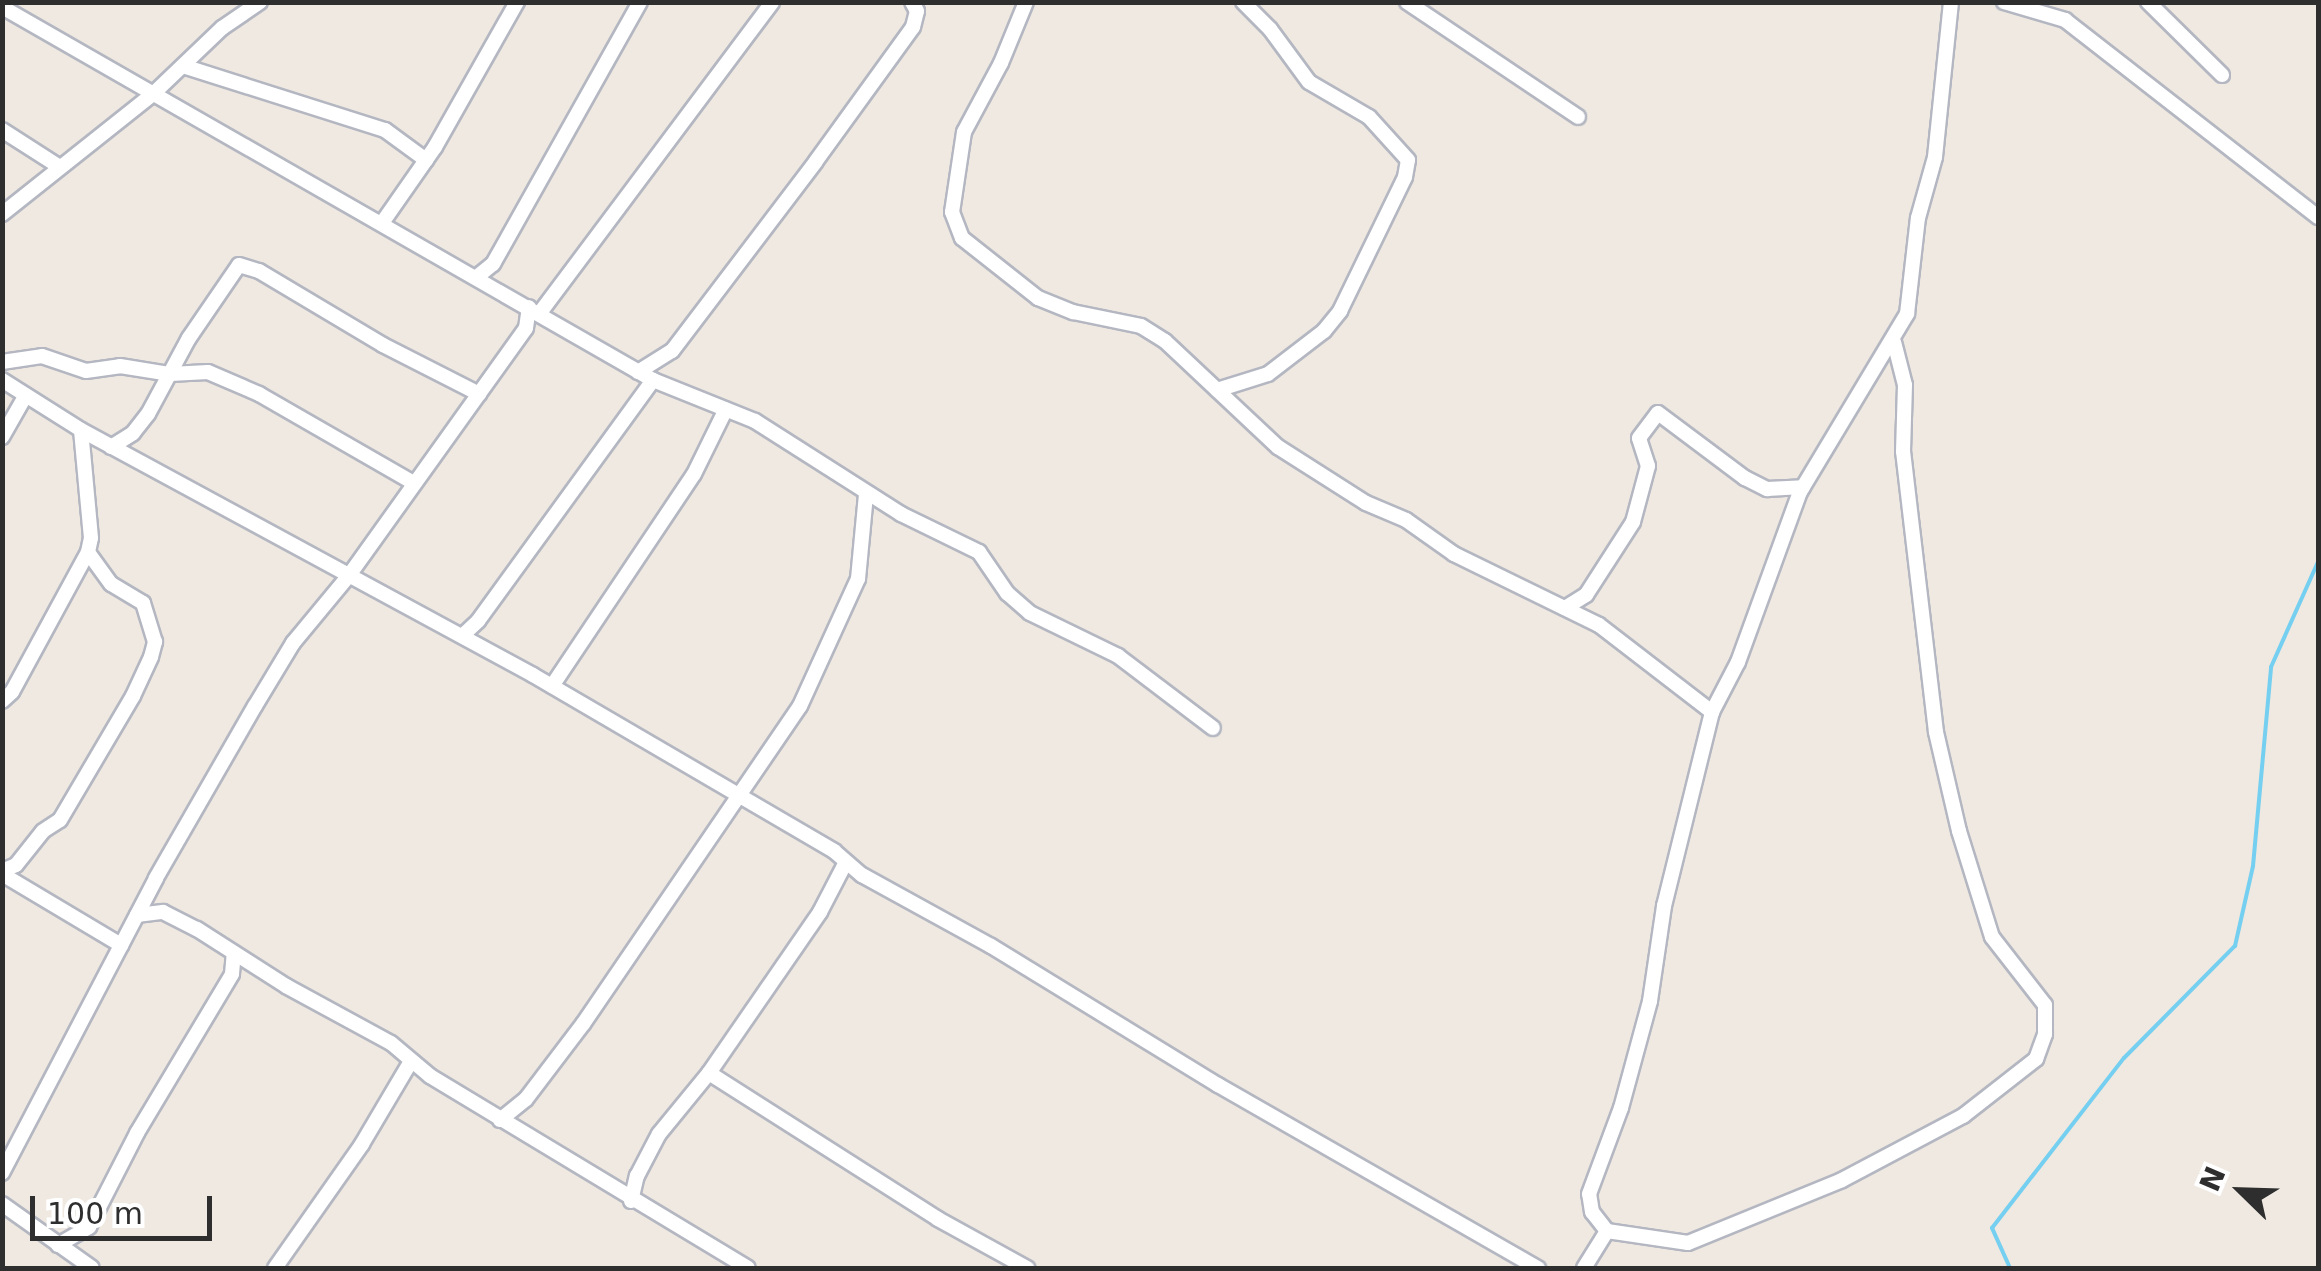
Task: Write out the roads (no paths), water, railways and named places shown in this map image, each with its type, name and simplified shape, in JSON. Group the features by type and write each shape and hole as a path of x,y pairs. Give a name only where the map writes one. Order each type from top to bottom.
{"street":[{"path":"2,214 154,93 222,28 260,2"},
{"path":"382,222 426,160 516,2"},
{"path":"478,276 493,264 640,2"},
{"path":"2,1173 156,878 293,643 350,574 412,482 772,2"},
{"path":"638,372 672,351 816,161 913,26 916,11 912,2"},
{"path":"1026,2 1001,63 964,132 952,212 962,238 1038,298 1073,312 1141,326 1166,341 1278,447 1366,504 1406,520 1454,554 1599,625 1712,712"},
{"path":"1217,390 1268,374 1324,331 1340,312 1405,177 1408,160 1369,117 1309,82 1270,29 1243,2"},
{"path":"1407,2 1578,117"},
{"path":"1894,342 1905,385 1904,452 1936,732 1959,831 1992,936 2045,1005 2045,1034 2036,1060 1963,1116 1842,1180 1688,1243 1607,1231 1592,1212 1589,1194 1621,1108 1650,1000 1664,906 1712,712 1738,662 1803,487 1908,314 1918,218 1934,158 1951,2"},
{"path":"2004,2 2065,20 2318,217"},
{"path":"2148,2 2222,74"},
{"path":"2,7 478,276 638,372 755,421 866,494 979,552 1007,593 1030,613 1118,656 1213,728"},
{"path":"183,66 385,130 426,160"},
{"path":"2,130 58,166"},
{"path":"493,264 496,287"},
{"path":"111,447 133,433 231,273 247,265 383,345 479,394"},
{"path":"526,328 539,314"},
{"path":"2,362 42,356 86,372 120,366 170,374 208,372 259,394 412,482"},
{"path":"2,380 111,447 552,686 1218,1086 1538,1268"},
{"path":"462,636 478,621 653,380"},
{"path":"2,437 26,394"},
{"path":"552,686 694,474 726,408"},
{"path":"1566,608 1586,596 1632,522 1648,466 1639,438 1658,413 1745,478 1767,489 1803,487"},
{"path":"2,701 12,692 88,552 91,538 81,430"},
{"path":"500,1120 526,1099 583,1024 800,706 843,613 863,551 866,494"},
{"path":"88,552 111,584 143,602 154,642 151,657 60,820 42,831 16,865 2,873 120,945"},
{"path":"632,1201 636,1176 659,1134 709,1073 820,912 846,862"},
{"path":"156,878 163,912"},
{"path":"136,915 163,912 391,1043 410,1062 500,1120 748,1268"},
{"path":"58,1245 89,1227 137,1133 232,974 234,953"},
{"path":"275,1268 362,1144 410,1062"},
{"path":"709,1073 938,1219 1027,1268"},
{"path":"2,1204 92,1268"},
{"path":"1584,1268 1607,1231"}],"waterway":[{"path":"2010,1268 1992,1228 2124,1058 2235,946 2253,866 2271,667 2318,562"}]}
